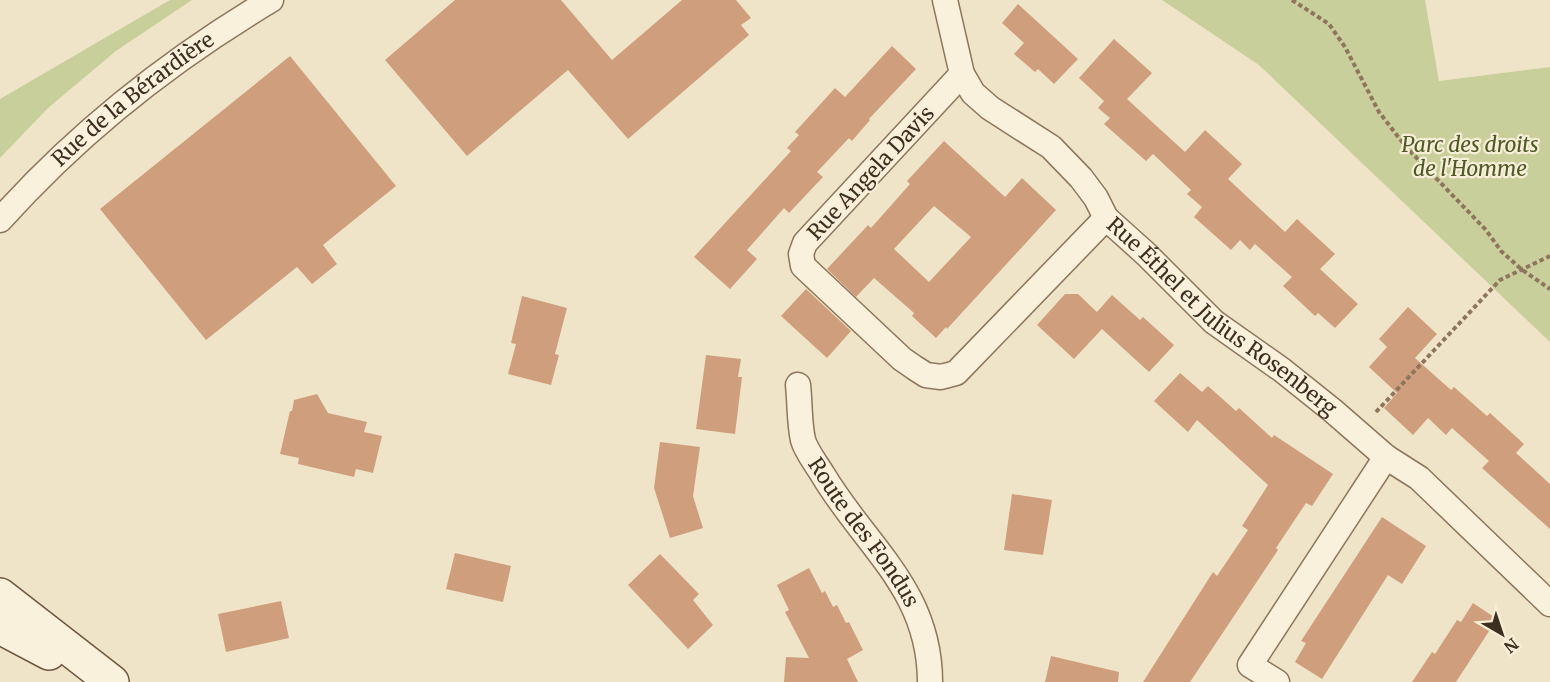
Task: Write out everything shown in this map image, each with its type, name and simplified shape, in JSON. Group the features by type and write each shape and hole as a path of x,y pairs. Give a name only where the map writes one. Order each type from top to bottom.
{"street":[{"name":"Rue de la Bérardière","path":"3,219 66,153 119,105 196,48 271,0"},
{"name":"Rue Éthel et Julius Rosenberg","path":"945,0 962,74 973,93 990,108 1051,147 1091,191 1106,218 1146,254 1214,322 1282,370 1386,457 1419,478 1550,604"},
{"name":"Rue Angela Davis","path":"962,74 805,243 801,254 803,266 902,359 926,375 941,377 956,373 964,366 1106,218"},
{"name":"Route des Fondus","path":"798,385 803,441 831,488 903,586 918,613 930,669 930,682"},
{"path":"1277,682 1250,665 1386,457"},
{"path":"0,595 112,682"},
{"path":"0,627 105,682"}],"path":[{"path":"1292,0 1329,24 1346,47 1389,127 1486,230 1502,251 1521,269 1550,289"},
{"path":"1358,432 1500,280 1550,256"}],"green space":[{"path":"170,0 192,0 116,51 48,108 0,158 0,99"},
{"name":"Parc des droits de l'Homme","path":"1162,0 1425,0 1439,81 1550,67 1550,342 1259,65"}],"building":[{"path":"455,0 561,0 612,60 682,0 736,0 751,18 741,25 749,35 628,139 568,70 467,156 385,60"},
{"path":"1018,4 1078,59 1054,84 1038,69 1035,72 1014,54 1024,43 1002,23"},
{"path":"1114,39 1152,73 1127,99 1185,152 1205,130 1242,164 1228,179 1285,232 1297,219 1335,254 1320,269 1358,304 1335,328 1318,313 1315,316 1283,286 1292,277 1255,244 1250,250 1240,240 1231,250 1194,217 1202,207 1187,194 1191,190 1153,154 1146,161 1104,124 1110,118 1098,108 1104,101 1079,78"},
{"path":"892,46 916,69 869,119 852,141 849,138 817,172 823,177 789,213 784,208 747,250 757,259 730,289 694,257 791,151 787,148 799,135 795,132 835,88 845,97"},
{"path":"290,56 396,186 323,245 337,264 312,284 297,267 206,340 100,209"},
{"path":"944,141 1005,197 1022,178 1056,210 947,329 946,327 936,338 912,316 914,313 874,278 856,297 827,269 868,225 871,228 910,184 907,181","holes":["934,206 971,237 929,282 894,249"]},
{"path":"806,289 851,331 827,358 781,316"},
{"path":"1065,294 1078,294 1097,312 1112,295 1140,320 1143,317 1174,345 1149,372 1102,329 1074,359 1037,325"},
{"path":"522,296 567,308 555,354 559,355 551,385 508,374 516,344 511,343"},
{"path":"1408,307 1437,334 1415,358 1451,390 1454,387 1487,416 1490,413 1524,444 1516,453 1550,484 1550,529 1482,468 1489,461 1452,428 1446,435 1428,418 1413,435 1384,408 1397,393 1369,367 1387,347 1379,339"},
{"path":"706,355 741,359 738,377 742,377 735,434 696,429"},
{"path":"1180,373 1202,392 1208,386 1236,411 1239,408 1272,438 1274,435 1333,474 1312,506 1306,503 1276,548 1278,550 1190,682 1143,682 1213,572 1217,576 1248,530 1242,526 1268,485 1197,420 1188,432 1154,401"},
{"path":"317,394 328,413 367,422 364,432 382,436 373,473 356,469 354,477 298,464 299,458 280,454 294,400"},
{"path":"660,442 700,447 693,496 703,528 670,538 654,488"},
{"path":"1012,494 1052,500 1043,555 1004,550"},
{"path":"1382,517 1426,546 1402,584 1388,575 1322,679 1295,662 1306,643 1301,641"},
{"path":"455,553 511,566 503,602 446,589"},
{"path":"660,554 699,594 693,600 713,625 688,649 628,585"},
{"path":"809,568 822,593 825,591 833,607 837,605 846,623 849,622 863,650 847,659 858,682 784,682 786,657 809,658 785,612 789,610 777,585"},
{"path":"281,601 289,638 226,652 218,614"},
{"path":"1473,603 1497,619 1456,682 1412,682 1432,652 1435,654 1457,620 1461,622"},
{"path":"1051,656 1119,672 1118,682 1045,682"}]}
